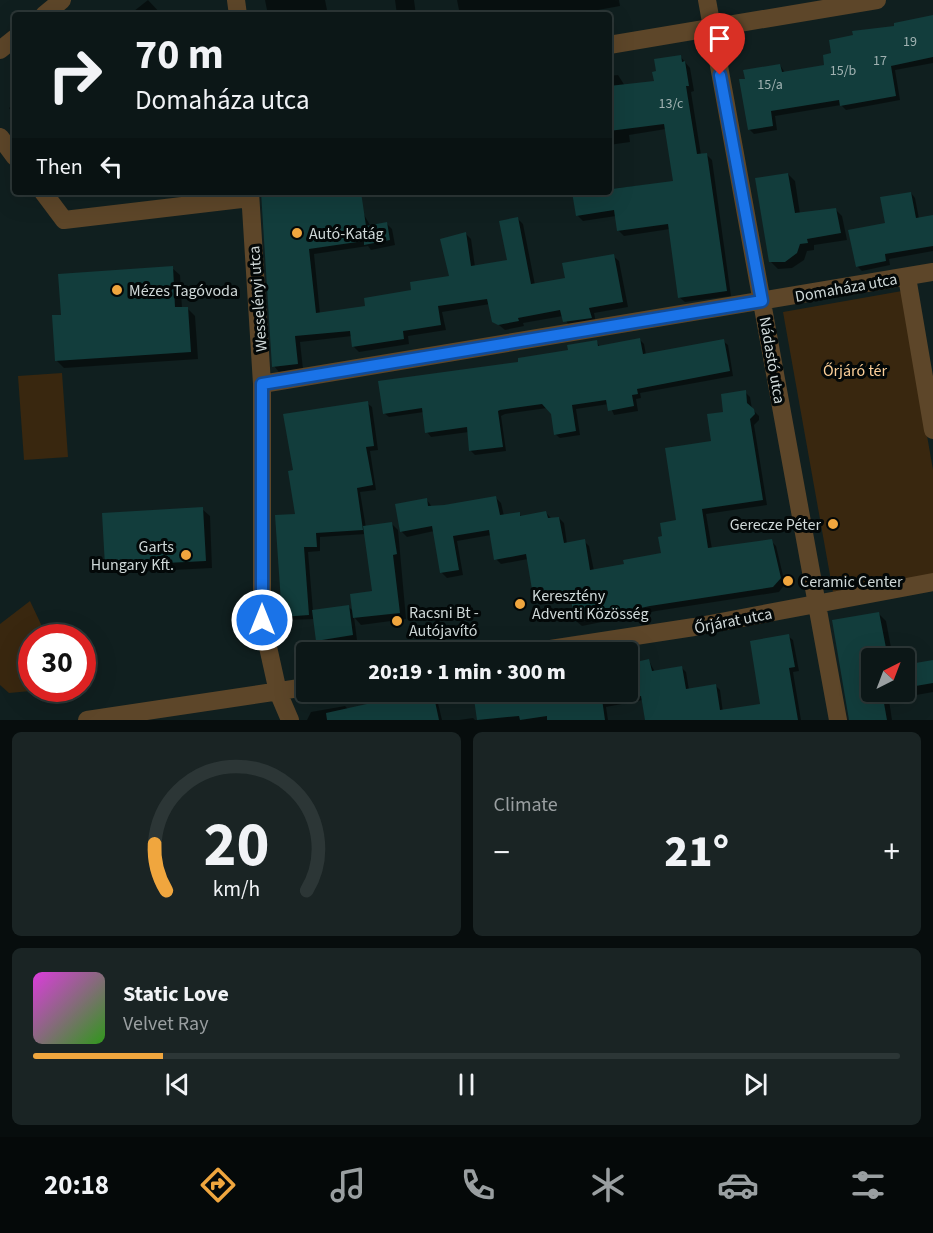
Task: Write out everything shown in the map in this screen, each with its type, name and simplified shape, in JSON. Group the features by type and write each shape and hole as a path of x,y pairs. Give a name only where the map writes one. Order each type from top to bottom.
{"street":[{"path":"48,12 62,0"},
{"name":"Nádastó utca","path":"707,0 838,720"},
{"path":"612,45 711,30 877,0"},
{"path":"0,50 12,40"},
{"path":"0,138 12,153"},
{"path":"44,195 64,220 250,195"},
{"name":"Wesselényi utca","path":"250,195 262,384 262,620 278,692 290,720"},
{"name":"Domaháza utca","path":"262,384 933,272"},
{"path":"907,277 933,430"},
{"name":"Őrjárat utca","path":"596,642 694,627 933,582"},
{"path":"87,720 296,689"}],"green space":[{"name":"Őrjáró tér","path":"902,291 933,470 933,575 833,592 783,312"},
{"path":"62,373 68,457 24,460 18,376"},
{"path":"30,601 41,624 18,624 18,692 9,693 0,685 0,624"}],"building":[{"path":"933,15 933,57 891,66 896,96 840,106 839,100 771,111 773,126 748,130 739,79 745,79 743,70 780,64 782,72 824,65 823,55 831,53 829,40 853,35 852,31 894,26 894,23"},
{"path":"681,55 682,62 685,61 689,86 686,86 697,154 707,153 727,291 678,298 668,224 617,231 614,210 576,216 572,195 612,195 612,189 673,181 664,124 612,131 612,86 654,81 652,72 656,71 654,59"},
{"path":"788,173 795,213 836,208 841,233 807,239 808,243 800,244 797,253 785,262 769,262 755,178"},
{"path":"911,192 916,218 933,215 933,246 885,254 886,261 856,267 848,230 885,223 880,197"},
{"path":"261,195 361,195 366,226 387,222 390,240 364,245 364,241 309,249 316,313 365,306 364,298 411,290 410,282 449,276 440,239 466,232 471,266 507,260 499,221 518,217 531,284 565,278 562,263 614,254 623,302 589,308 592,318 563,322 560,310 518,318 519,321 498,325 492,322 487,299 438,306 441,325 403,331 404,339 352,347 350,331 295,336 298,364 272,367"},
{"path":"173,266 175,307 188,307 191,352 55,361 52,315 61,315 58,274"},
{"path":"640,338 643,354 724,339 730,371 637,389 638,394 632,395 634,406 608,411 606,400 572,405 576,431 554,435 551,414 542,404 500,410 498,411 503,447 469,451 467,427 425,433 422,408 383,414 378,381 518,362 518,358 568,350 567,345 597,340 598,346"},
{"path":"746,390 747,403 754,409 755,414 750,419 763,500 702,509 708,548 772,539 781,578 773,587 650,606 575,622 570,594 534,601 526,554 494,560 489,530 453,536 459,570 440,573 432,526 400,532 395,504 427,498 428,506 444,505 496,496 500,515 520,512 520,516 546,511 548,518 559,517 564,543 585,539 590,570 624,564 623,560 661,553 658,537 662,536 660,523 676,520 665,448 711,441 707,414 723,412 721,394"},
{"path":"368,401 374,446 366,447 373,485 357,488 363,530 316,533 317,547 304,547 309,615 282,617 275,515 295,514 288,471 293,470 283,414"},
{"path":"203,507 206,561 105,566 102,513"},
{"path":"392,522 397,554 393,555 400,613 353,618 350,594 372,591 363,526"},
{"path":"349,605 353,635 316,641 312,610"},
{"path":"879,612 886,648 861,648 861,702 884,702 887,720 849,720 832,620"},
{"path":"789,634 795,667 789,668 798,720 645,720 641,696 638,696 638,662 649,659 652,671 682,666 686,689 716,684 720,710 760,704 750,641"},
{"path":"933,660 933,683 915,686 915,663"},
{"path":"376,702 435,702 439,720 327,720 326,713"},
{"path":"474,702 602,702 605,720 547,720 547,716 520,720 519,716 477,720"}],"place":[{"name":"Autó-Katág","path":"297,233"},
{"name":"Mézes Tagóvoda","path":"117,290"},
{"name":"Gerecze Péter","path":"833,524"},
{"name":"Garts Hungary Kft.","path":"186,555"},
{"name":"Ceramic Center","path":"788,581"},
{"name":"Keresztény Adventi Közösség","path":"520,604"},
{"name":"Racsni Bt - Autójavító","path":"397,621"}],"route":[{"path":"262,620 262,384 762,301 720,75"}]}
